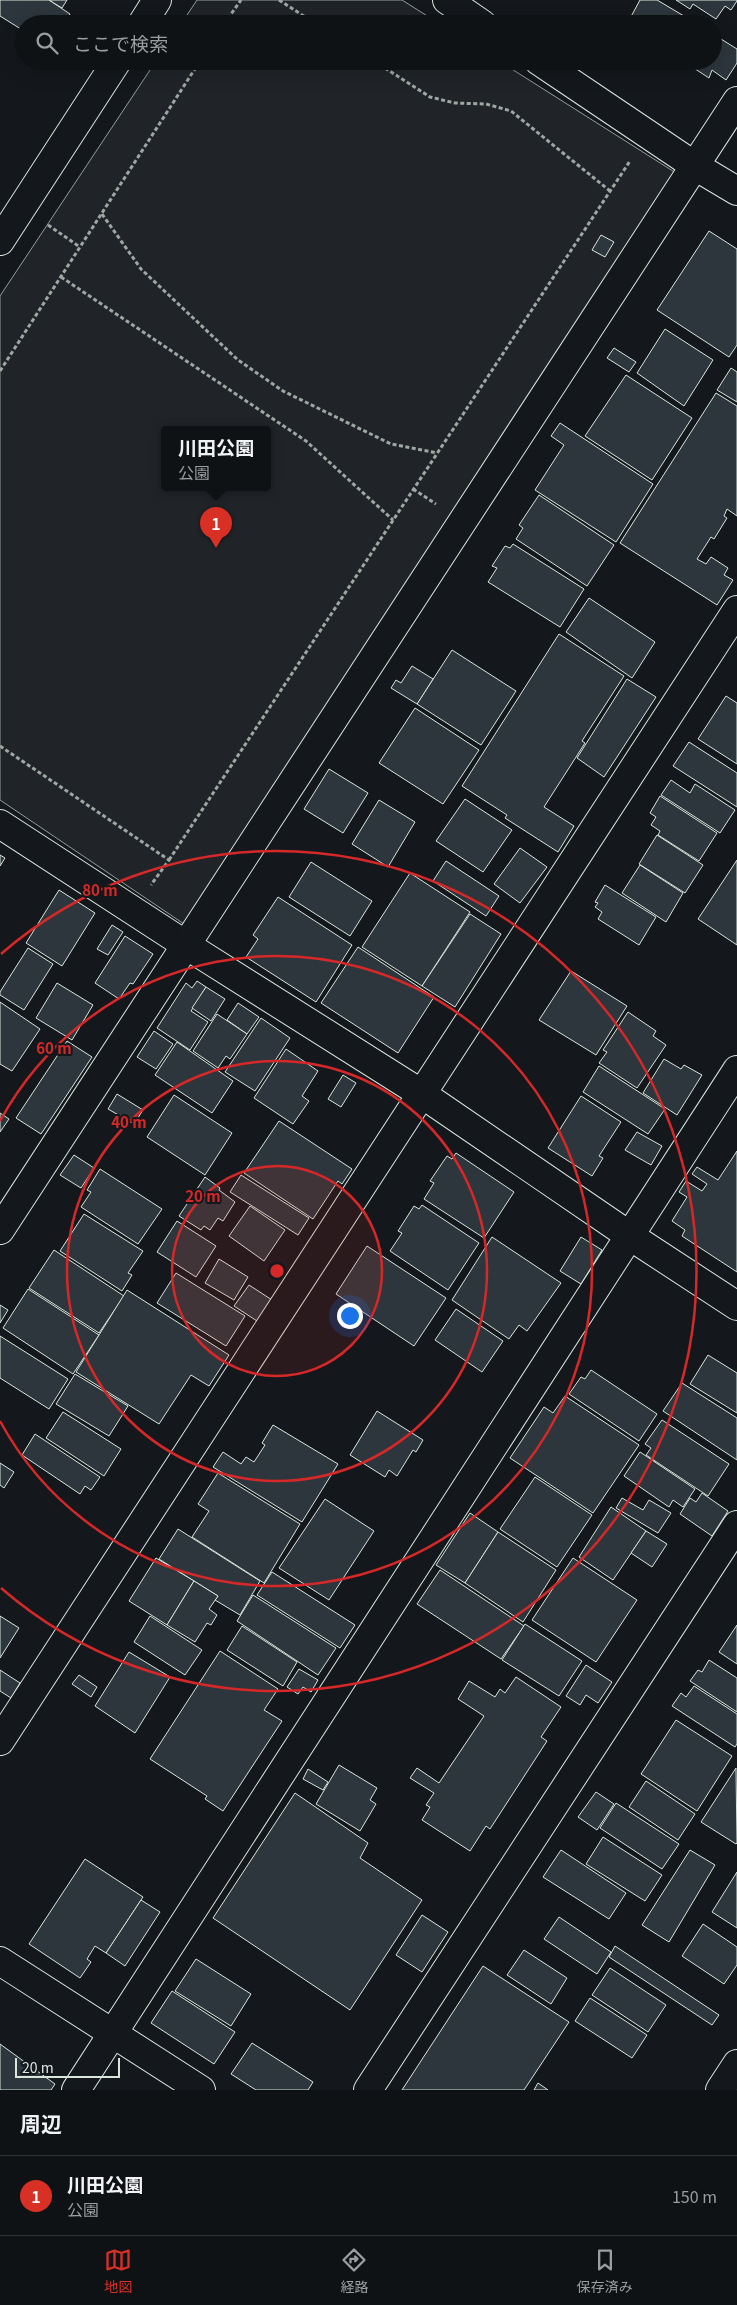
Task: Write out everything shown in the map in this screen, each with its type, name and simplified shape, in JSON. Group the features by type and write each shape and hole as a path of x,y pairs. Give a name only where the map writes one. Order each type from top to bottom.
{"street":[{"path":"148,15 157,0"},
{"path":"0,241 111,70"},
{"path":"553,70 695,166 737,191"},
{"path":"0,1230 737,101"},
{"path":"0,1741 737,610"},
{"path":"0,824 186,945 422,1094 630,1236 737,1306"},
{"path":"76,2090 737,1070"},
{"path":"368,2090 737,1525"},
{"path":"0,1960 202,2090"},
{"path":"720,2090 737,2064"}],"path":[{"path":"230,15 241,0"},
{"path":"280,0 302,15"},
{"path":"0,371 194,70"},
{"path":"388,70 430,98 455,103 486,104 511,111 610,191"},
{"path":"149,887 169,860 648,133"},
{"path":"102,214 141,269 238,360 284,391 391,444 437,453"},
{"path":"43,222 80,247"},
{"path":"61,278 306,441 393,520"},
{"path":"0,746 169,860"}],"shaded area":[{"path":"197,0 402,0 426,15 187,15"},
{"path":"150,70 513,70 676,173 187,926 0,800 0,296"}],"building":[{"path":"0,0 49,0 70,14 15,15 15,25 0,16"},
{"path":"49,0 67,0 62,8"},
{"path":"640,0 657,0 682,15 632,15"},
{"path":"676,0 737,0 731,10 725,6 719,15 710,15 693,4 690,9"},
{"path":"722,40 737,49 737,63 726,80 712,70 722,70"},
{"path":"697,70 712,70 709,78"},
{"path":"709,231 737,249 737,345 729,357 657,310"},
{"path":"601,235 614,242 605,257 592,250"},
{"path":"665,329 713,360 684,406 637,373"},
{"path":"614,348 636,362 629,372 607,358"},
{"path":"731,368 737,372 737,402 717,390"},
{"path":"626,375 692,418 652,480 585,436"},
{"path":"716,393 737,406 737,516 727,509 724,516 727,518 714,539 711,537 697,559 706,564 711,557 728,568 724,575 733,580 717,605 620,543"},
{"path":"560,423 653,484 616,542 535,490 564,445 551,436"},
{"path":"539,495 614,545 587,586 516,539 523,528 519,525"},
{"path":"513,544 584,589 560,627 488,582 497,568 492,566 505,546 510,548"},
{"path":"589,598 655,642 632,678 566,632"},
{"path":"559,634 624,676 582,741 585,743 544,807 574,826 558,852 505,818 507,815 462,786"},
{"path":"452,650 516,691 481,745 417,704"},
{"path":"412,666 433,679 417,704 391,688 396,680 401,683"},
{"path":"627,679 656,697 604,777 577,758"},
{"path":"726,696 737,703 737,764 698,739"},
{"path":"415,708 479,750 443,804 379,763"},
{"path":"689,742 737,773 737,807 673,766"},
{"path":"329,769 368,793 343,833 304,809"},
{"path":"671,780 690,793 695,784 735,810 720,833 661,795"},
{"path":"660,796 717,833 699,861 658,835 660,831 651,825 656,817 650,813"},
{"path":"465,799 512,830 483,872 436,841"},
{"path":"379,800 415,822 388,867 352,844"},
{"path":"657,835 703,865 685,893 639,864"},
{"path":"520,848 547,867 520,903 494,884"},
{"path":"0,855 5,858 0,866"},
{"path":"737,860 737,945 698,919"},
{"path":"446,861 499,896 486,916 433,881"},
{"path":"311,862 372,901 350,936 289,897"},
{"path":"640,865 683,893 666,922 622,893"},
{"path":"410,873 470,912 422,986 362,947"},
{"path":"605,885 656,917 639,945 598,919 602,912 595,907 598,903 595,902"},
{"path":"59,890 95,913 62,966 26,943"},
{"path":"278,897 352,945 316,1002 246,957 258,939 253,935"},
{"path":"470,914 501,934 455,1007 422,986"},
{"path":"112,925 123,932 108,955 97,949"},
{"path":"125,936 153,954 133,984 130,983 119,999 95,983"},
{"path":"358,947 434,997 398,1053 321,1003"},
{"path":"28,948 53,964 24,1010 0,995 0,992"},
{"path":"571,971 627,1006 596,1055 539,1020"},
{"path":"197,981 206,987 191,1011 208,1022 190,1050 157,1028 186,983 192,988"},
{"path":"57,983 93,1005 72,1040 36,1018"},
{"path":"206,987 225,999 211,1021 192,1008"},
{"path":"0,1002 40,1029 12,1071 0,1064"},
{"path":"238,1003 259,1017 247,1034 227,1020"},
{"path":"628,1012 656,1031 653,1036 666,1045 637,1088 599,1063 607,1052 603,1050"},
{"path":"217,1014 247,1034 230,1059 226,1056 218,1068 193,1051"},
{"path":"261,1018 290,1038 255,1091 225,1072"},
{"path":"154,1031 173,1044 156,1069 137,1057"},
{"path":"67,1041 92,1057 41,1134 16,1118"},
{"path":"177,1042 233,1081 212,1113 155,1075"},
{"path":"286,1049 318,1071 302,1096 309,1101 293,1124 254,1098"},
{"path":"664,1059 681,1069 684,1065 702,1075 677,1115 643,1093"},
{"path":"599,1066 665,1109 648,1134 583,1092"},
{"path":"343,1075 356,1083 341,1107 328,1099"},
{"path":"117,1094 143,1110 134,1124 108,1109"},
{"path":"174,1095 232,1133 205,1175 147,1137"},
{"path":"581,1096 621,1122 599,1156 603,1158 592,1176 548,1148"},
{"path":"0,1113 9,1119 0,1132"},
{"path":"279,1121 352,1169 342,1184 338,1181 313,1219 244,1173"},
{"path":"637,1132 662,1146 651,1165 625,1150"},
{"path":"737,1151 737,1272 682,1236 685,1230 672,1221 687,1197 679,1192 686,1181 702,1191 707,1184 692,1174 697,1167 718,1180"},
{"path":"456,1153 514,1192 484,1238 424,1199 434,1183 430,1181 447,1156 452,1159"},
{"path":"74,1155 94,1168 81,1188 60,1175"},
{"path":"100,1169 162,1209 138,1244 81,1207 91,1192 87,1190"},
{"path":"241,1175 309,1218 298,1235 230,1192"},
{"path":"205,1177 235,1202 223,1221 218,1218 210,1230 204,1226 201,1230 179,1216"},
{"path":"422,1205 479,1243 448,1290 390,1251 402,1233 398,1231 414,1206 419,1209"},
{"path":"250,1206 285,1230 264,1261 229,1236"},
{"path":"84,1214 143,1251 128,1273 132,1275 122,1291 60,1251"},
{"path":"177,1221 216,1246 196,1277 157,1252"},
{"path":"492,1237 561,1283 527,1331 519,1325 509,1339 452,1300"},
{"path":"581,1237 602,1250 581,1284 560,1271"},
{"path":"367,1246 446,1298 414,1346 336,1294"},
{"path":"54,1250 124,1296 99,1333 29,1288"},
{"path":"219,1259 248,1277 234,1300 205,1283"},
{"path":"176,1273 245,1316 226,1346 157,1303"},
{"path":"249,1285 272,1300 257,1321 234,1306"},
{"path":"28,1289 99,1335 73,1374 3,1328"},
{"path":"127,1290 229,1355 209,1386 191,1375 159,1424 76,1372"},
{"path":"0,1305 8,1310 0,1323"},
{"path":"456,1309 503,1341 482,1372 435,1340"},
{"path":"0,1336 68,1379 49,1409 0,1378"},
{"path":"708,1355 737,1373 737,1413 690,1384"},
{"path":"591,1370 657,1414 639,1441 569,1394 581,1377 585,1379"},
{"path":"75,1374 128,1406 109,1436 56,1404"},
{"path":"682,1383 737,1418 737,1460 663,1411"},
{"path":"565,1396 639,1445 593,1513 510,1458 544,1407 553,1413"},
{"path":"377,1411 423,1440 416,1452 413,1450 397,1476 389,1470 385,1477 350,1455"},
{"path":"63,1412 121,1449 104,1476 46,1438"},
{"path":"662,1420 729,1464 708,1496 646,1455 651,1448 645,1444"},
{"path":"273,1425 338,1464 302,1522 213,1467 223,1452 241,1464 246,1457 254,1462 265,1445 262,1443"},
{"path":"35,1434 100,1477 91,1490 85,1486 80,1494 22,1455"},
{"path":"640,1452 695,1489 683,1507 673,1500 669,1507 624,1476"},
{"path":"0,1463 14,1472 4,1488 0,1485"},
{"path":"218,1473 300,1524 264,1583 192,1537 209,1511 198,1504"},
{"path":"535,1477 592,1515 557,1567 500,1529"},
{"path":"702,1493 728,1511 712,1536 680,1514 690,1498 696,1502"},
{"path":"622,1498 643,1510 649,1500 671,1513 658,1533 616,1508"},
{"path":"325,1499 374,1531 329,1600 279,1568"},
{"path":"611,1507 646,1531 613,1580 579,1557"},
{"path":"470,1513 498,1532 465,1583 436,1565"},
{"path":"178,1529 260,1581 240,1615 215,1600 218,1596 159,1559"},
{"path":"646,1531 667,1544 652,1567 631,1553"},
{"path":"498,1532 556,1570 523,1622 465,1583"},
{"path":"156,1558 194,1581 167,1625 129,1601"},
{"path":"573,1558 637,1600 596,1662 532,1620"},
{"path":"440,1570 524,1626 501,1659 417,1604"},
{"path":"272,1572 355,1625 340,1648 257,1595"},
{"path":"194,1581 218,1596 209,1609 217,1615 211,1625 207,1623 195,1642 167,1625"},
{"path":"253,1595 336,1648 318,1675 237,1621"},
{"path":"0,1616 19,1628 0,1658"},
{"path":"150,1616 202,1650 185,1675 134,1642"},
{"path":"525,1624 582,1661 559,1696 502,1660"},
{"path":"737,1625 737,1664 719,1652"},
{"path":"242,1626 297,1662 283,1686 227,1650"},
{"path":"220,1651 278,1689 264,1710 282,1721 223,1811 205,1799 207,1796 150,1759"},
{"path":"129,1652 170,1677 135,1733 95,1706"},
{"path":"709,1660 737,1678 737,1712 690,1681 698,1670 702,1672"},
{"path":"586,1665 612,1682 598,1703 586,1695 580,1705 566,1696"},
{"path":"299,1669 318,1680 311,1692 303,1687 298,1694 287,1687"},
{"path":"0,1670 20,1683 11,1698 0,1691"},
{"path":"79,1675 97,1687 91,1697 72,1684"},
{"path":"516,1677 561,1707 541,1737 547,1741 490,1829 486,1826 470,1851 422,1820 430,1807 426,1805 434,1793 410,1778 417,1768 439,1783 484,1716 458,1699 469,1681 495,1697 500,1689 505,1693"},
{"path":"694,1686 737,1714 737,1744 735,1747 672,1706 681,1693 686,1697"},
{"path":"676,1720 732,1756 697,1811 641,1774"},
{"path":"339,1765 377,1788 370,1800 376,1804 360,1831 316,1804"},
{"path":"736,1768 737,1843 736,1844 701,1822"},
{"path":"308,1769 328,1782 323,1790 303,1779"},
{"path":"646,1781 695,1814 678,1840 629,1807"},
{"path":"596,1792 614,1804 597,1830 578,1817"},
{"path":"295,1793 368,1843 360,1858 422,1900 350,2010 213,1918"},
{"path":"616,1803 679,1844 662,1869 600,1828"},
{"path":"603,1837 662,1875 645,1901 586,1864"},
{"path":"561,1850 626,1893 609,1919 543,1877"},
{"path":"690,1850 715,1865 669,1942 642,1925"},
{"path":"85,1859 143,1897 106,1953 95,1946 87,1959 91,1962 80,1978 29,1944"},
{"path":"737,1872 737,1928 712,1912"},
{"path":"141,1900 160,1912 125,1966 106,1953"},
{"path":"422,1915 448,1932 422,1972 396,1955"},
{"path":"559,1917 611,1952 597,1974 544,1939"},
{"path":"703,1924 737,1947 737,1965 724,1984 682,1956"},
{"path":"615,1946 719,2015 712,2025 609,1957"},
{"path":"524,1950 567,1978 551,2004 507,1975"},
{"path":"196,1959 251,1994 231,2026 175,1991"},
{"path":"483,1966 569,2022 524,2090 402,2090"},
{"path":"610,1968 666,2005 648,2032 592,1995"},
{"path":"172,1991 235,2032 214,2064 151,2023"},
{"path":"590,1998 647,2035 632,2058 575,2021"},
{"path":"252,2043 313,2082 308,2090 256,2090 231,2074"},
{"path":"0,2044 55,2084 51,2090 0,2090"},
{"path":"538,2083 548,2090 534,2090"}],"place":[{"name":"川田公園","path":"216,548"}]}
